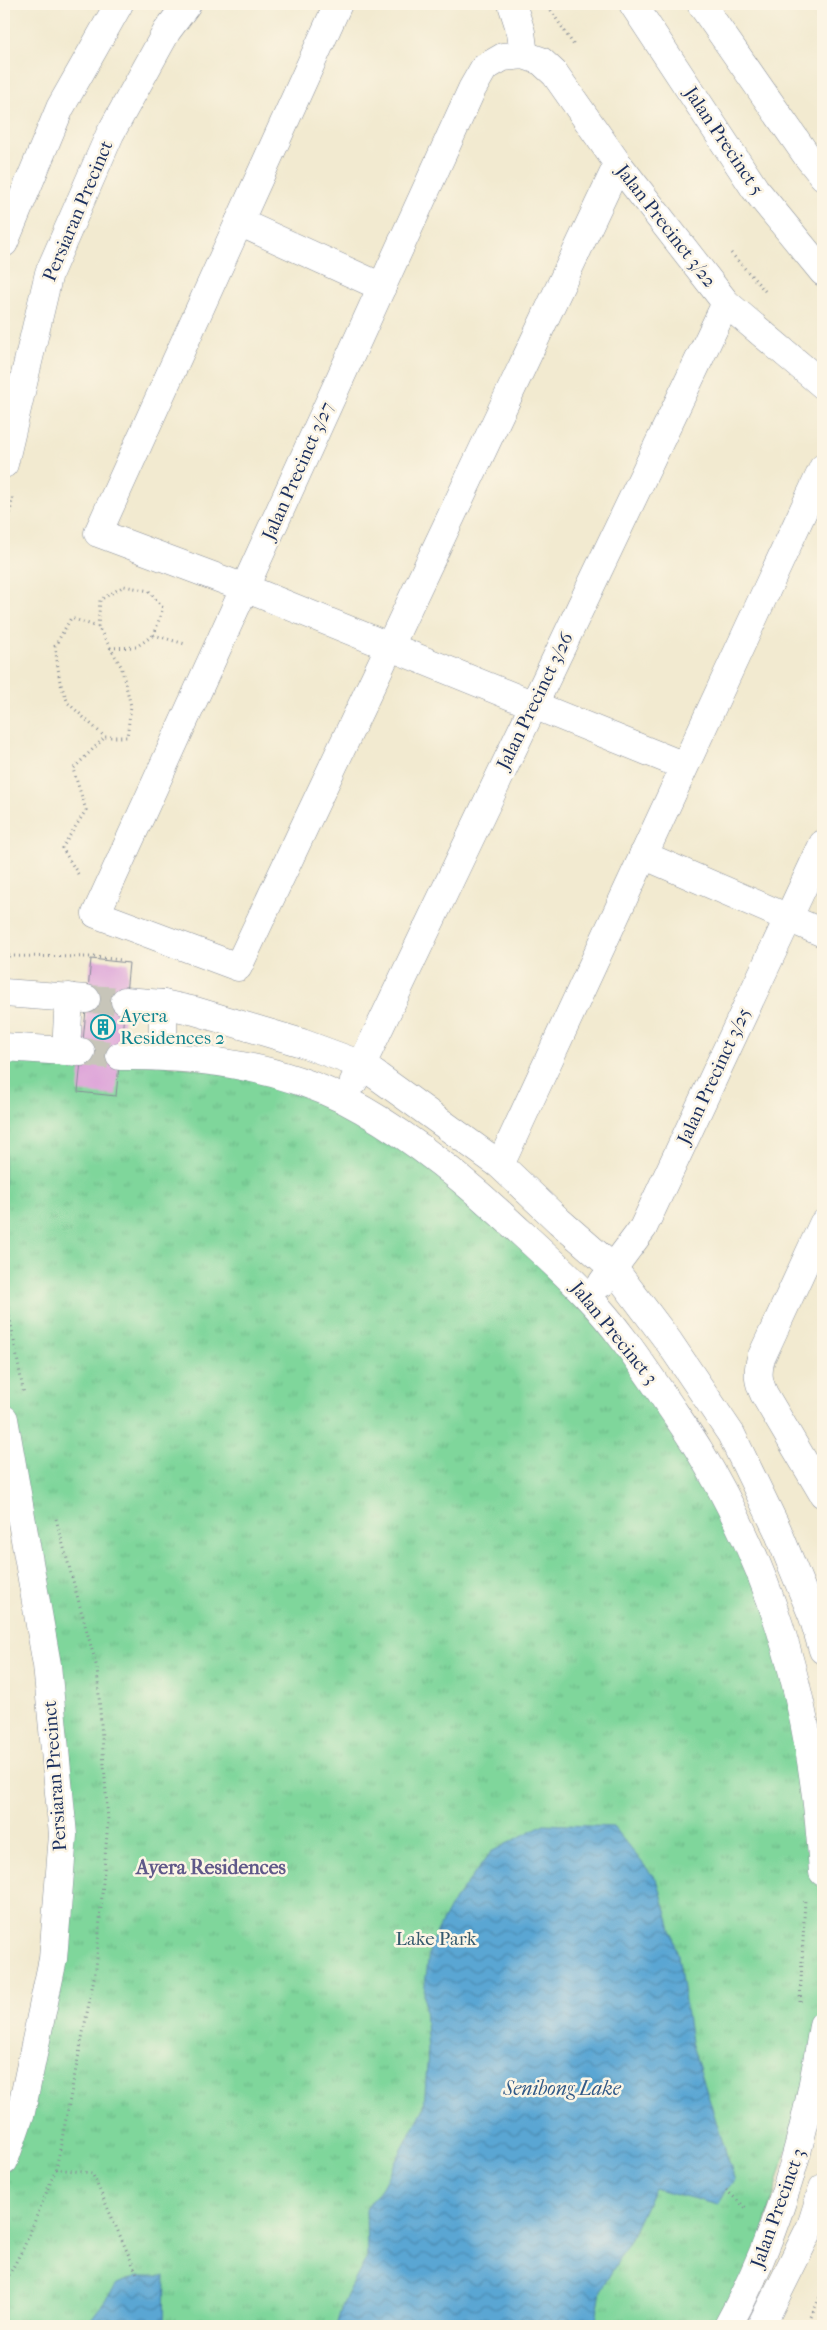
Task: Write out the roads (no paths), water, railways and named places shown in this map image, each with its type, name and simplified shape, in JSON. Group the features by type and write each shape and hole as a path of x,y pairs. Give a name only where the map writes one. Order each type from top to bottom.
{"street":[{"path":"4,243 60,108 119,4"},
{"name":"Persiaran Precinct","path":"4,464 49,272 110,134 167,31 187,4"},
{"path":"338,4 98,533 245,588 391,646 684,766"},
{"path":"512,4 522,32 524,55"},
{"name":"Jalan Precinct 5","path":"633,4 755,189 823,272"},
{"path":"701,4 823,176"},
{"name":"Jalan Precinct 3/22","path":"524,55 541,61 555,74 618,164 726,303 823,385"},
{"name":"Jalan Precinct 3/27","path":"391,646 238,967 96,914 472,89 484,68 503,57 524,55"},
{"path":"391,646 618,164"},
{"path":"239,222 382,287"},
{"name":"Jalan Precinct 3/26","path":"344,1100 726,303"},
{"path":"500,1165 823,468"},
{"name":"Jalan Precinct 3/25","path":"590,1298 614,1269 643,1228 823,844"},
{"path":"643,854 823,933"},
{"path":"4,993 78,998 74,1052 4,1047"},
{"name":"Jalan Precinct 3","path":"125,1001 163,1004 238,1022 362,1064 500,1165 559,1221 614,1269 669,1342 731,1434 777,1529 814,1617 823,1650"},
{"path":"163,1004 163,1055"},
{"name":"Jalan Precinct 3","path":"120,1056 163,1055 229,1062 290,1079 344,1100 428,1153 479,1194 590,1298 641,1363 700,1450 747,1542 780,1626 798,1691 813,1764 823,1858"},
{"path":"823,1224 761,1358 757,1372 758,1382 764,1394 823,1494"},
{"name":"Persiaran Precinct","path":"4,1418 47,1664 63,1835 53,1959 21,2112 4,2161"},
{"name":"Jalan Precinct 3","path":"728,2326 747,2291 778,2217 801,2146 814,2084 823,2025"},
{"name":"Jalan Precinct 3","path":"762,2326 811,2226 823,2188"}],"water":[{"name":"Senibong Lake","path":"544,1824 613,1827 658,1882 678,1955 691,2042 735,2181 726,2190 718,2205 654,2188 628,2244 601,2290 595,2326 336,2326 343,2303 367,2257 366,2209 382,2187 424,2108 428,2051 424,1993 430,1945 451,1905 491,1852"},
{"path":"138,2276 165,2276 164,2326 86,2326 117,2284"}],"tunnel":[{"path":"86,999 125,1001"},
{"path":"81,1052 120,1056"}],"place":[{"name":"Ayera Residences 2","path":"103,1027"}],"district":[{"name":"Ayera Residences","path":"211,1867"}],"park label":[{"name":"Lake Park","path":"436,1939"}]}
